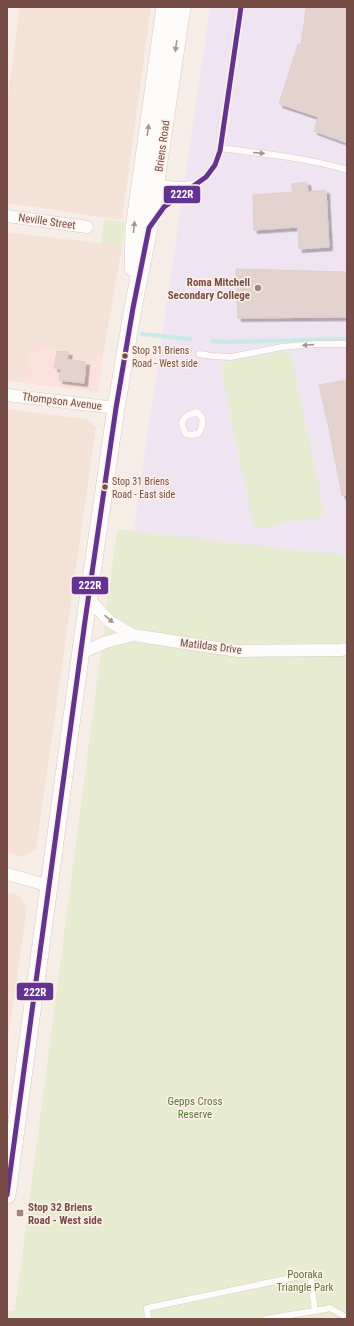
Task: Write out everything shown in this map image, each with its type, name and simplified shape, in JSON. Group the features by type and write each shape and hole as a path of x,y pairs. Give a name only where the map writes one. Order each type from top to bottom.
{"main road":[{"name":"Briens Road","path":"7,1195 116,408 133,308 149,228 149,176 165,7"},
{"name":"Briens Road","path":"133,308 134,229 149,176 182,7"}],"street":[{"name":"Neville Street","path":"7,216 87,227"},
{"name":"Thompson Avenue","path":"7,394 116,408"},
{"name":"Matildas Drive","path":"89,599 109,621 133,635 238,651 347,649"},
{"path":"81,653 106,642 133,635"},
{"path":"7,874 50,886"}],"lane":[{"path":"149,228 164,207 195,184 203,180 215,165 220,148 241,7"},
{"path":"220,148 304,159 347,170"},
{"path":"149,176 179,185 195,184"},
{"path":"199,354 231,357 282,347 314,344 347,344"},
{"path":"148,1319 147,1308 310,1274 315,1311"},
{"path":"265,1319 330,1308 347,1319"}],"shaded area":[{"path":"20,7 151,7 122,220 7,203 7,102"},
{"name":"Roma Mitchell Secondary College","path":"210,7 347,7 347,569 128,569"},
{"path":"7,232 122,246 103,356 30,346 25,383 7,380"},
{"path":"30,346 103,356 99,392 25,383"},
{"path":"7,409 86,419 96,427 36,849 23,857 7,852"},
{"path":"7,892 18,895 27,908 7,1046"}],"green space":[{"path":"104,219 125,222 122,246 101,244"},
{"path":"290,350 325,516 254,529 220,364"},
{"name":"Gepps Cross Reserve","path":"117,529 347,556 347,1319 7,1319 7,1311 15,1310"}],"building":[{"path":"322,7 347,7 347,143 314,131 318,117 279,104 298,44 301,45 306,9"},
{"path":"307,182 308,192 326,190 329,247 299,249 298,227 254,230 253,195 293,192 291,184"},
{"path":"236,269 347,272 347,317 238,318"},
{"path":"57,351 69,352 67,359 86,362 84,383 59,380 61,369 54,368"},
{"path":"347,380 347,495 342,496 319,385"}],"waterway":[{"path":"142,334 190,339"},
{"path":"212,341 347,339"}],"transit line":[{"name":"222R","path":"7,1195 85,621 116,408 133,308 149,228 164,207 206,177 215,165 220,151 241,7"}],"place":[{"name":"Roma Mitchell Secondary College","path":"258,288"},
{"name":"Stop 31 Briens Road - West side","path":"125,356"},
{"name":"Stop 31 Briens Road - East side","path":"105,487"},
{"name":"Stop 32 Briens Road - West side","path":"20,1213"}],"park label":[{"name":"Pooraka Triangle Park","path":"305,1280"}]}
